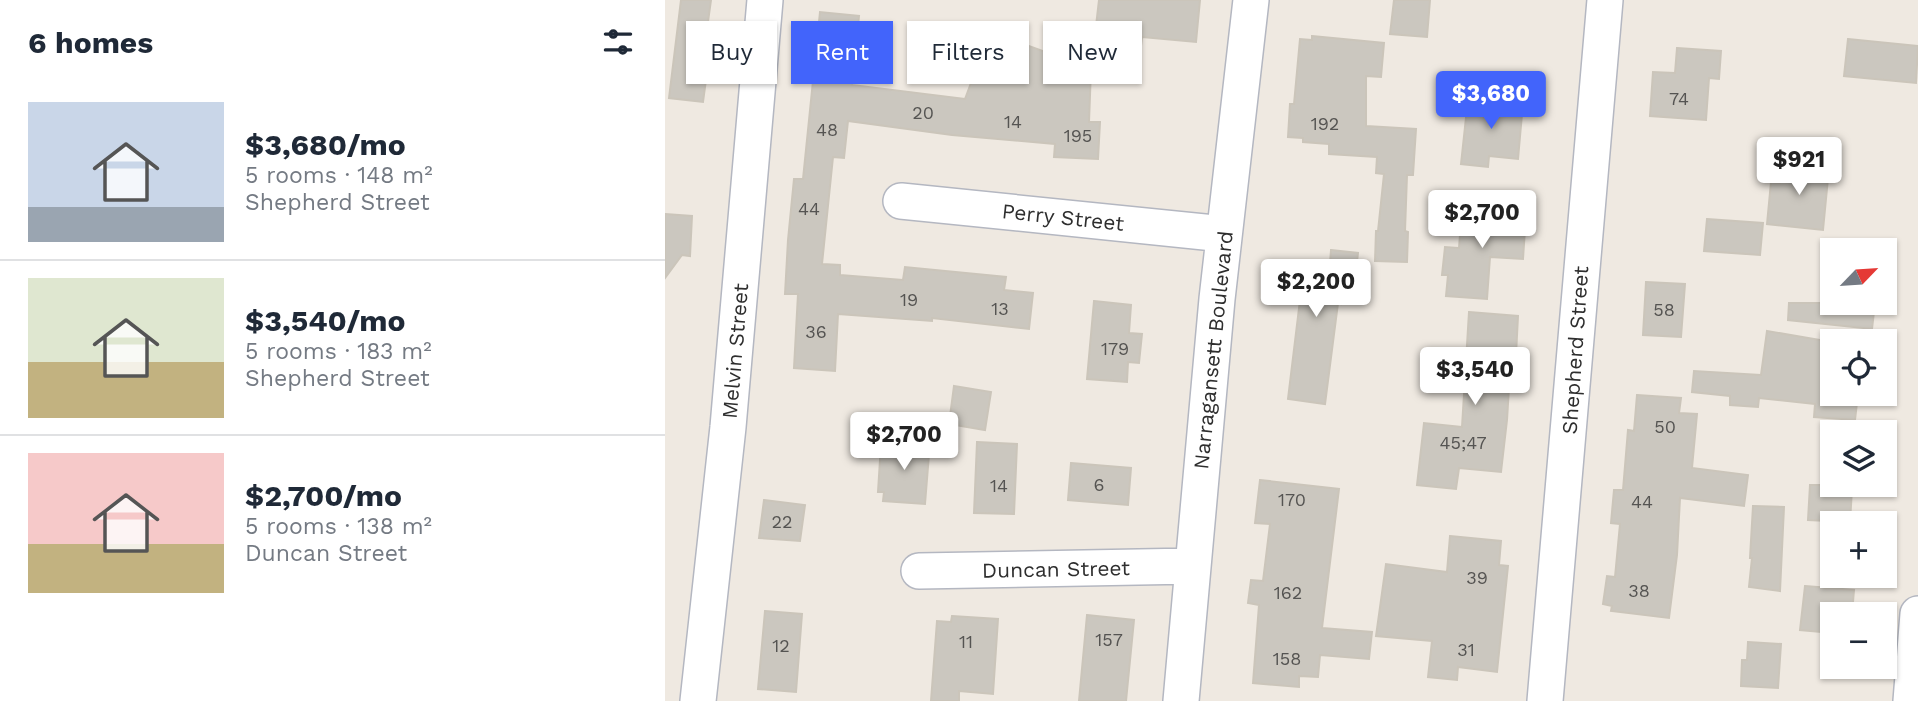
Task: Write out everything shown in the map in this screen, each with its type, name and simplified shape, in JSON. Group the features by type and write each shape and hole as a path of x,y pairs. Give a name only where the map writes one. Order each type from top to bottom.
{"street":[{"name":"Melvin Street","path":"698,701 728,428 765,0"},
{"name":"Narragansett Boulevard","path":"1181,701 1224,234 1251,0"},
{"name":"Shepherd Street","path":"1545,701 1605,0"},
{"name":"Perry Street","path":"901,201 1224,234"},
{"name":"Duncan Street","path":"919,571 1193,566"},
{"path":"1911,701 1918,614"}],"building":[{"path":"681,0 711,0 708,21 686,21 686,84 705,84 703,102 669,98"},
{"path":"1099,0 1200,0 1196,42 1142,37 1142,21 1097,21"},
{"path":"1394,0 1430,0 1427,37 1390,34"},
{"path":"820,12 859,16 858,21 819,21"},
{"path":"1312,36 1384,43 1381,77 1366,76 1366,126 1416,129 1413,175 1407,175 1407,262 1375,261 1384,174 1376,173 1377,157 1329,154 1329,144 1303,142 1303,138 1288,137 1300,39 1312,40"},
{"path":"1848,39 1918,46 1916,83 1844,76"},
{"path":"1029,46 1043,51 1043,84 1090,84 1089,122 1100,122 1098,159 1054,157 1055,144 952,135 848,121 844,158 833,157 822,264 840,265 840,275 903,280 905,267 1006,277 1004,290 1033,293 1029,329 932,318 932,321 838,314 835,371 794,368 798,294 785,294 788,240 794,179 803,179 813,84 852,84 965,99 971,84 1029,84"},
{"path":"1677,48 1721,51 1719,79 1709,78 1706,120 1650,116 1653,72 1675,73"},
{"path":"1468,99 1523,103 1518,159 1489,156 1488,167 1461,164"},
{"path":"1782,163 1829,168 1823,230 1767,224 1771,182 1780,183"},
{"path":"1462,208 1526,214 1523,259 1490,257 1487,299 1446,296 1448,275 1442,275 1445,247 1459,248"},
{"path":"665,214 692,216 690,256 682,255 665,278"},
{"path":"1707,219 1763,223 1760,255 1704,251"},
{"path":"1331,250 1358,253 1354,287 1343,286 1341,304 1338,303 1325,404 1288,399 1300,300 1299,292 1278,290 1280,260 1330,264"},
{"path":"1646,282 1685,284 1681,337 1643,335"},
{"path":"1094,301 1131,305 1129,333 1142,334 1139,363 1128,362 1127,382 1087,379"},
{"path":"1789,303 1820,303 1820,315 1874,315 1872,329 1788,320"},
{"path":"1469,312 1518,316 1516,355 1511,355 1501,472 1459,468 1456,489 1417,485 1424,423 1462,427"},
{"path":"1767,331 1820,340 1820,406 1857,406 1855,420 1814,417 1815,404 1759,398 1758,407 1730,405 1730,396 1692,392 1694,371 1761,375"},
{"path":"954,386 991,392 985,430 949,424"},
{"path":"1637,395 1681,398 1679,413 1697,414 1692,468 1748,475 1744,506 1680,498 1677,555 1669,618 1611,611 1612,606 1603,604 1607,576 1615,577 1620,524 1611,523 1614,490 1623,490 1628,430 1634,431"},
{"path":"903,440 930,442 925,504 883,501 884,492 878,492 881,444 903,446"},
{"path":"977,442 1017,444 1014,514 974,513"},
{"path":"1071,463 1131,468 1128,505 1068,500"},
{"path":"1260,480 1339,489 1322,628 1372,632 1369,659 1320,655 1318,677 1299,676 1299,687 1253,683 1259,605 1248,603 1251,580 1263,581 1270,524 1255,523"},
{"path":"1810,485 1820,485 1820,497 1852,497 1851,511 1820,511 1820,521 1808,520"},
{"path":"764,500 805,505 800,541 759,538"},
{"path":"1753,506 1784,507 1780,591 1749,587"},
{"path":"1450,536 1501,541 1499,565 1508,566 1497,672 1458,667 1457,680 1428,677 1432,641 1376,636 1386,564 1447,572"},
{"path":"1805,586 1854,590 1853,602 1820,602 1820,632 1800,630"},
{"path":"765,611 802,614 796,692 758,689"},
{"path":"1087,615 1134,620 1126,701 1079,701"},
{"path":"952,616 998,619 993,694 959,691 959,701 931,701 937,621 951,622"},
{"path":"1748,642 1781,644 1778,688 1741,686 1742,660 1747,660"}]}
